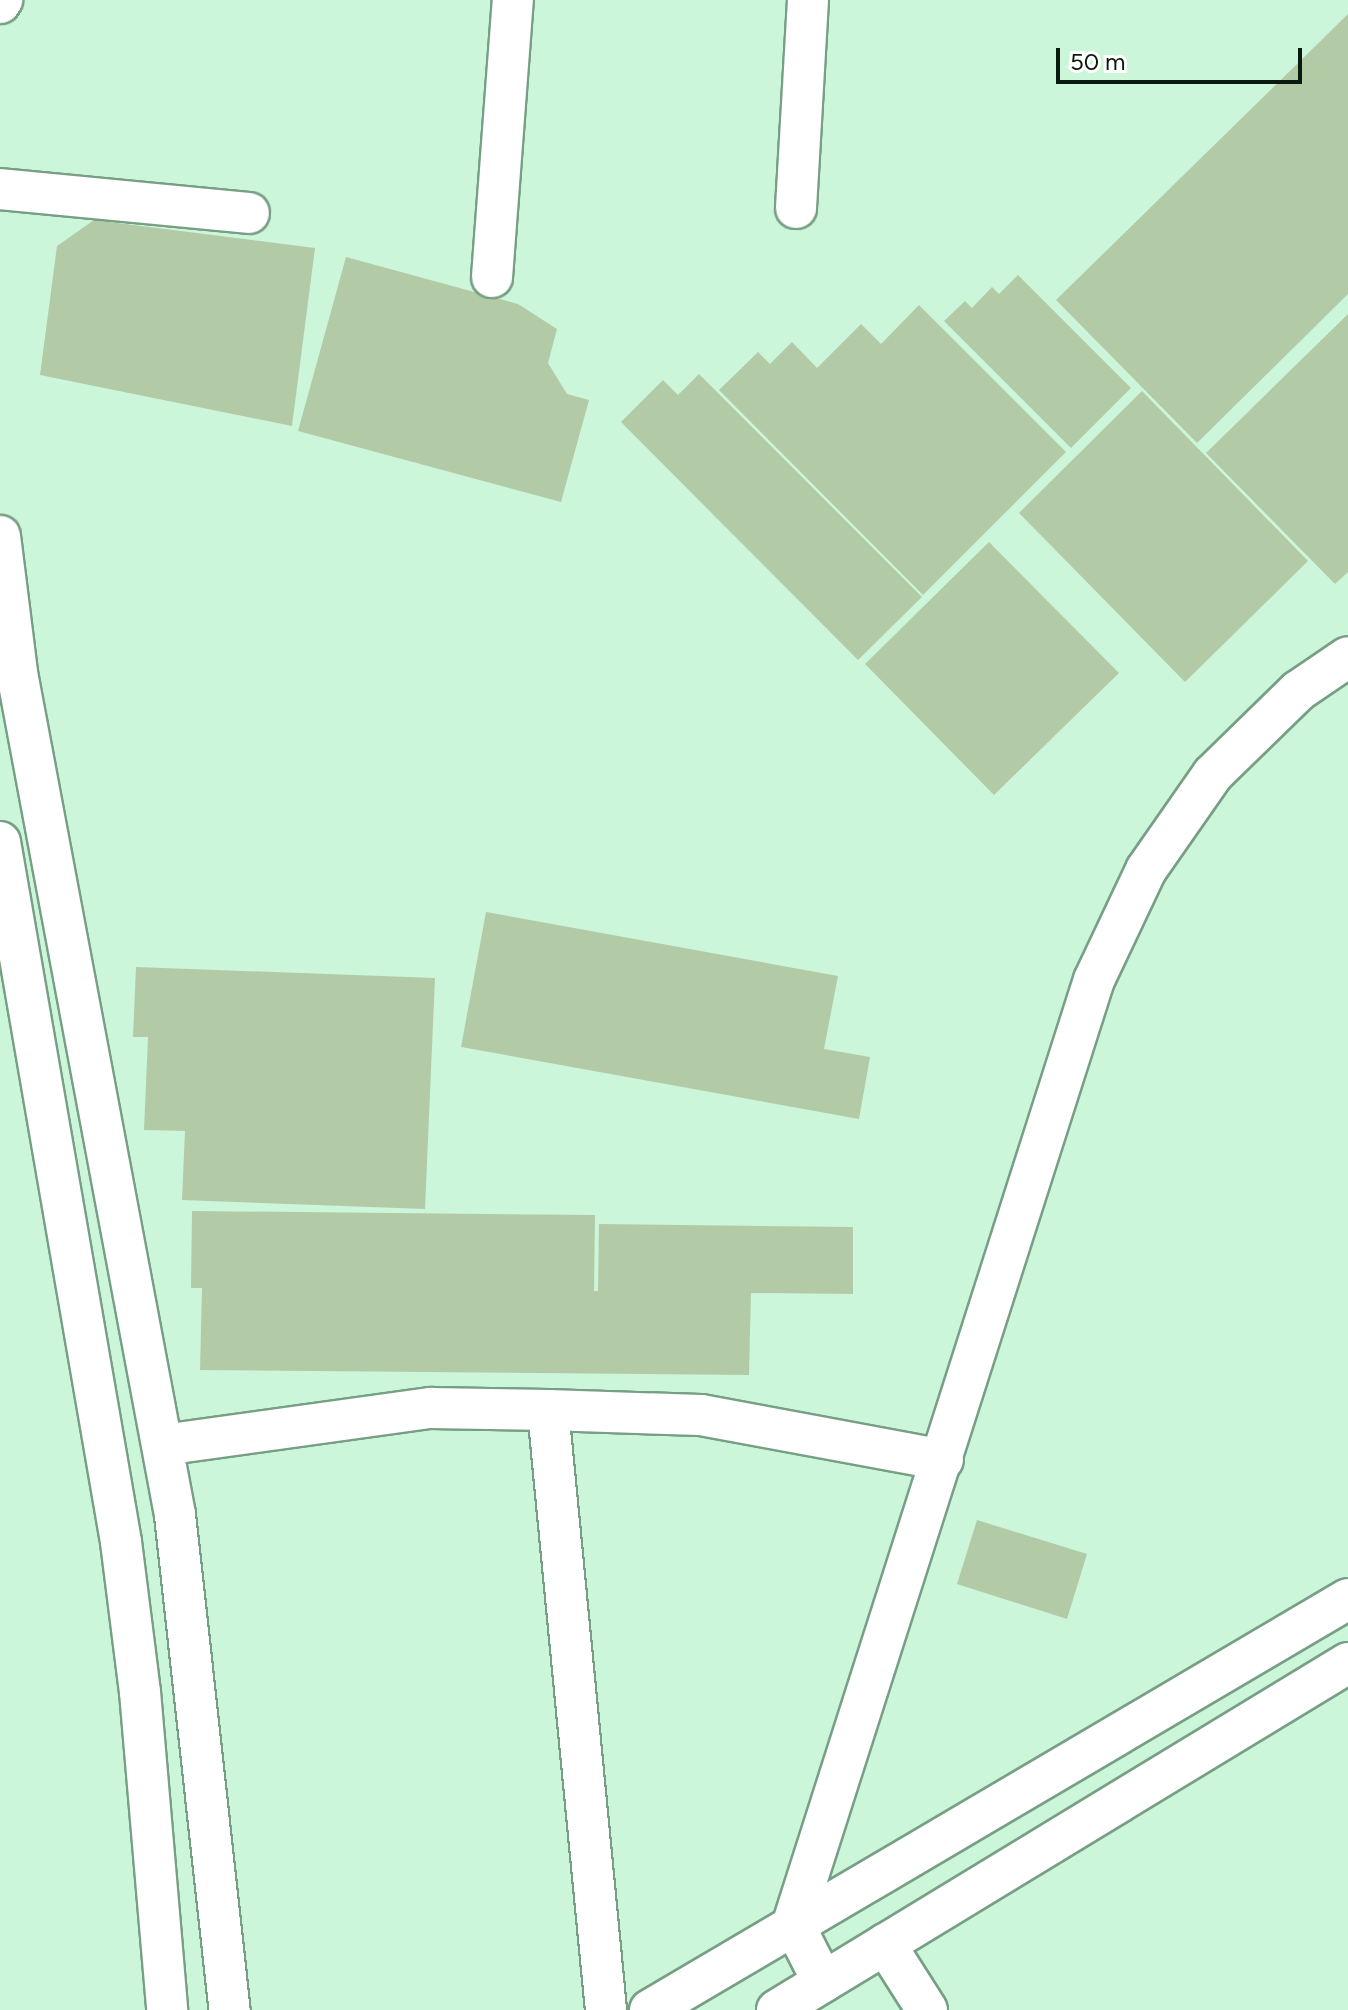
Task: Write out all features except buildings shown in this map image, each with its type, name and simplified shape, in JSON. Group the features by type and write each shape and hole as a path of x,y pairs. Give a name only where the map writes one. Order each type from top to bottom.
{"street":[{"path":"492,277 513,0"},
{"path":"796,208 808,0"},
{"path":"0,189 249,213"},
{"path":"0,536 17,673 163,1445 198,1700 230,2010"},
{"path":"823,1982 793,1923 1094,980 1119,922 1177,821 1213,774 1298,691 1348,657"},
{"path":"0,842 12,978 131,1618 167,2010"},
{"path":"163,1445 431,1408 548,1410 701,1415 943,1460"},
{"path":"548,1410 606,2010"},
{"path":"650,2010 793,1923 1348,1599"},
{"path":"777,2010 1348,1663"},
{"path":"885,1944 927,2010"}]}
